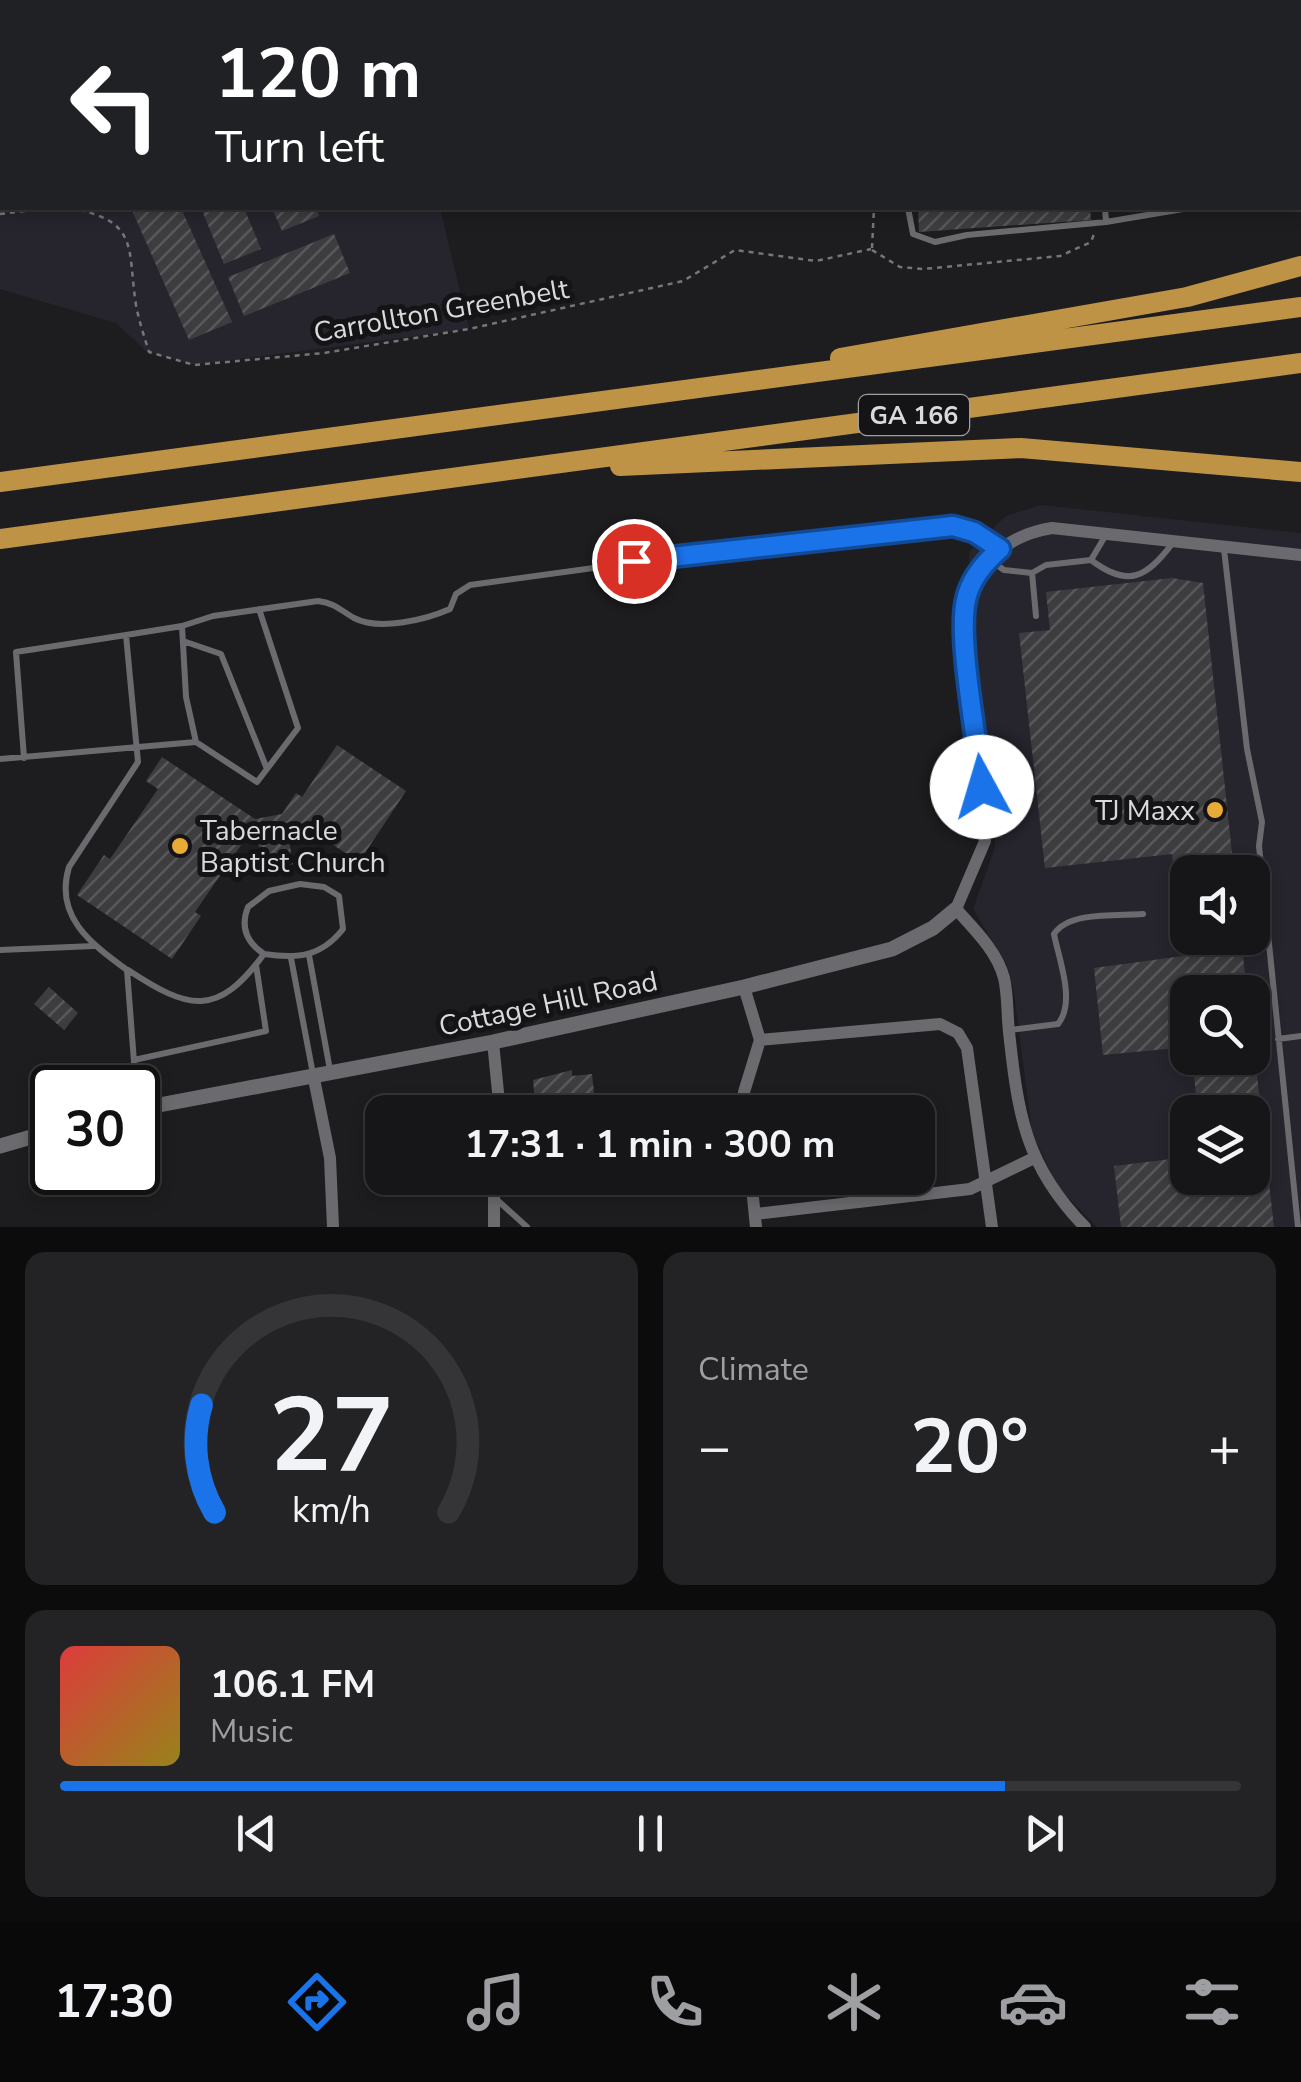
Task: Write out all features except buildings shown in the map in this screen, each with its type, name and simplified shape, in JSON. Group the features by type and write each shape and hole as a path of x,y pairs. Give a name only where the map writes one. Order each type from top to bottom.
{"highway":[{"path":"786,376 865,350 1188,298 1301,266"},
{"name":"GA 166","path":"0,482 1301,306"},
{"name":"GA 166","path":"0,539 1301,363"},
{"path":"528,466 1021,448 1301,472"}],"street":[{"path":"1086,1227 1050,1189 1034,1158 1020,1121 1004,976 988,945 956,908 985,840 964,628 966,600 989,559 1000,549 1017,536 1052,528 1301,555"},
{"name":"Cottage Hill Road","path":"160,1103 493,1042 744,987 892,949 933,928 956,908"},
{"path":"744,987 760,1040 744,1095"},
{"path":"760,1040 940,1024 958,1033 967,1048 992,1227"},
{"path":"493,1042 498,1095"},
{"path":"322,1072 333,1227"},
{"path":"0,1146 30,1137"},
{"path":"752,1195 756,1220 970,1189 1034,1158"},
{"path":"492,1195 494,1227"}],"lane":[{"path":"908,210 914,234 935,242 1176,210"},
{"path":"1104,210 1106,222"},
{"path":"24,758 16,652 126,636 259,609 333,602 358,620 383,624 450,609 456,594 470,585 672,556 953,526 974,532 1000,549"},
{"path":"1091,560 1108,532"},
{"path":"989,559 1004,570 1032,573 1046,565 1091,560 1116,576 1141,574 1149,571 1176,539"},
{"path":"1223,544 1245,732 1262,822 1259,846 1298,1227"},
{"path":"1032,573 1036,616"},
{"path":"0,759 196,742 257,782 298,728 259,609"},
{"path":"182,626 186,697 196,742"},
{"path":"126,636 138,762 69,866 64,885 66,908 96,946 170,997 198,1003 232,990 264,954"},
{"path":"183,641 220,654 267,770"},
{"path":"300,884 332,891 344,907 343,928 324,950 291,958 264,954 247,936 244,926 248,907 270,891 300,884"},
{"path":"1009,1030 1058,1024 1063,1017 1065,992 1054,934 1058,927 1070,920 1144,914"},
{"path":"0,950 96,946"},
{"path":"308,955 322,1072"},
{"path":"291,958 322,1072"},
{"path":"134,1060 266,1031 256,965"},
{"path":"128,970 134,1065"},
{"path":"1278,1038 1301,1036"},
{"path":"492,1195 527,1227"}],"path":[{"path":"0,214 33,210"},
{"name":"Carrollton Greenbelt","path":"81,210 102,214 128,239 136,306 148,352 194,364 324,354 469,330 683,281 735,250 816,261 871,250"},
{"path":"874,210 871,250 900,267 923,270 1060,256 1091,242 1094,232"}],"shaded area":[{"path":"0,210 440,210 469,329 194,365 147,352 116,323 0,289"},
{"path":"1041,505 1301,533 1301,1227 1097,1227 1058,1187 1032,1133 1007,965 973,909 995,848 972,633 969,552 1006,516"}],"place":[{"name":"TJ Maxx","path":"1215,810"},
{"name":"Tabernacle Baptist Church","path":"180,846"}],"route":[{"path":"634,561 953,526 980,535 1000,549 974,580 966,600 964,628 982,787"}]}
